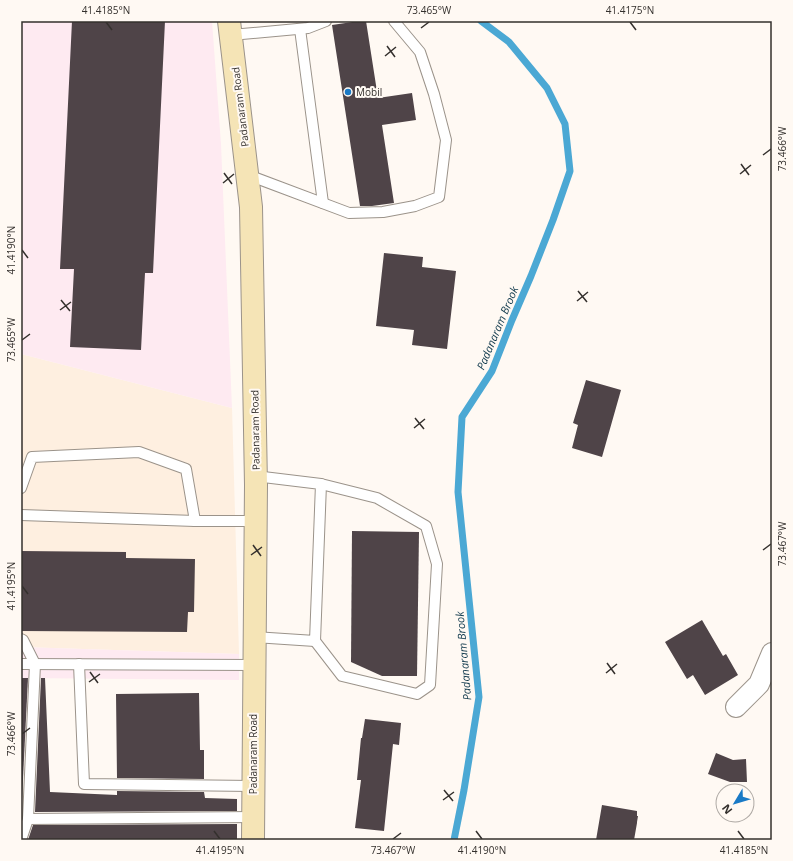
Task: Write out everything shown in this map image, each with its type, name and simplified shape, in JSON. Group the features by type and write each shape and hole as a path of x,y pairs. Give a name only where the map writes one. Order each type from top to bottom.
{"main road":[{"name":"Padanaram Road","path":"230,28 251,207 255,476 253,840"}],"street":[{"path":"736,707 759,684 772,653"}],"lane":[{"path":"230,28 300,29 308,28 326,21"},
{"path":"248,175 349,212 383,212 415,206 439,198 446,140 420,52 394,21"},
{"path":"300,29 323,203"},
{"path":"21,488 32,457 139,452 186,469 195,521"},
{"path":"255,476 321,484 377,498 426,526 437,564 430,685 417,694 342,676 315,641 321,484"},
{"path":"21,515 195,521 255,521"},
{"path":"254,637 315,641"},
{"path":"21,639 23,640 35,664 28,819 21,840"},
{"path":"21,664 254,665"},
{"path":"79,664 84,784 253,786"},
{"path":"28,819 253,818"}],"shaded area":[{"path":"21,21 212,21 221,144 232,408 21,354"},
{"path":"21,354 232,408 239,654 21,647"},
{"path":"21,647 239,654 239,680 21,678"}],"building":[{"path":"72,21 165,21 153,273 145,273 141,350 70,347 74,269 60,269"},
{"path":"366,21 378,98 412,93 416,120 382,125 394,203 372,206 360,206 332,25"},
{"path":"384,253 423,257 422,267 456,271 447,349 412,345 414,330 376,326"},
{"path":"586,380 621,390 602,457 572,448 578,425 573,423"},
{"path":"352,531 419,532 417,676 382,676 351,662"},
{"path":"21,551 126,552 126,558 195,559 194,612 188,612 187,632 21,631"},
{"path":"702,620 723,656 726,654 738,675 705,695 693,675 687,679 665,642"},
{"path":"21,678 28,678 21,819"},
{"path":"41,678 45,678 50,792 117,795 117,791 204,792 205,798 237,799 237,811 35,812"},
{"path":"199,693 200,750 204,750 204,779 117,778 116,694"},
{"path":"365,719 401,723 399,745 393,744 384,831 355,828 361,780 357,780 361,738"},
{"path":"716,753 733,760 746,759 747,782 730,782 708,774"},
{"path":"602,805 637,811 638,816 634,840 596,840"},
{"path":"237,824 237,840 28,840 33,825"}],"waterway":[{"name":"Padanaram Brook","path":"454,840 464,790 479,697 458,492 462,417 492,371 553,220 570,171 565,124 547,88 509,42 481,21"}],"place":[{"name":"Mobil","path":"348,92"}]}
